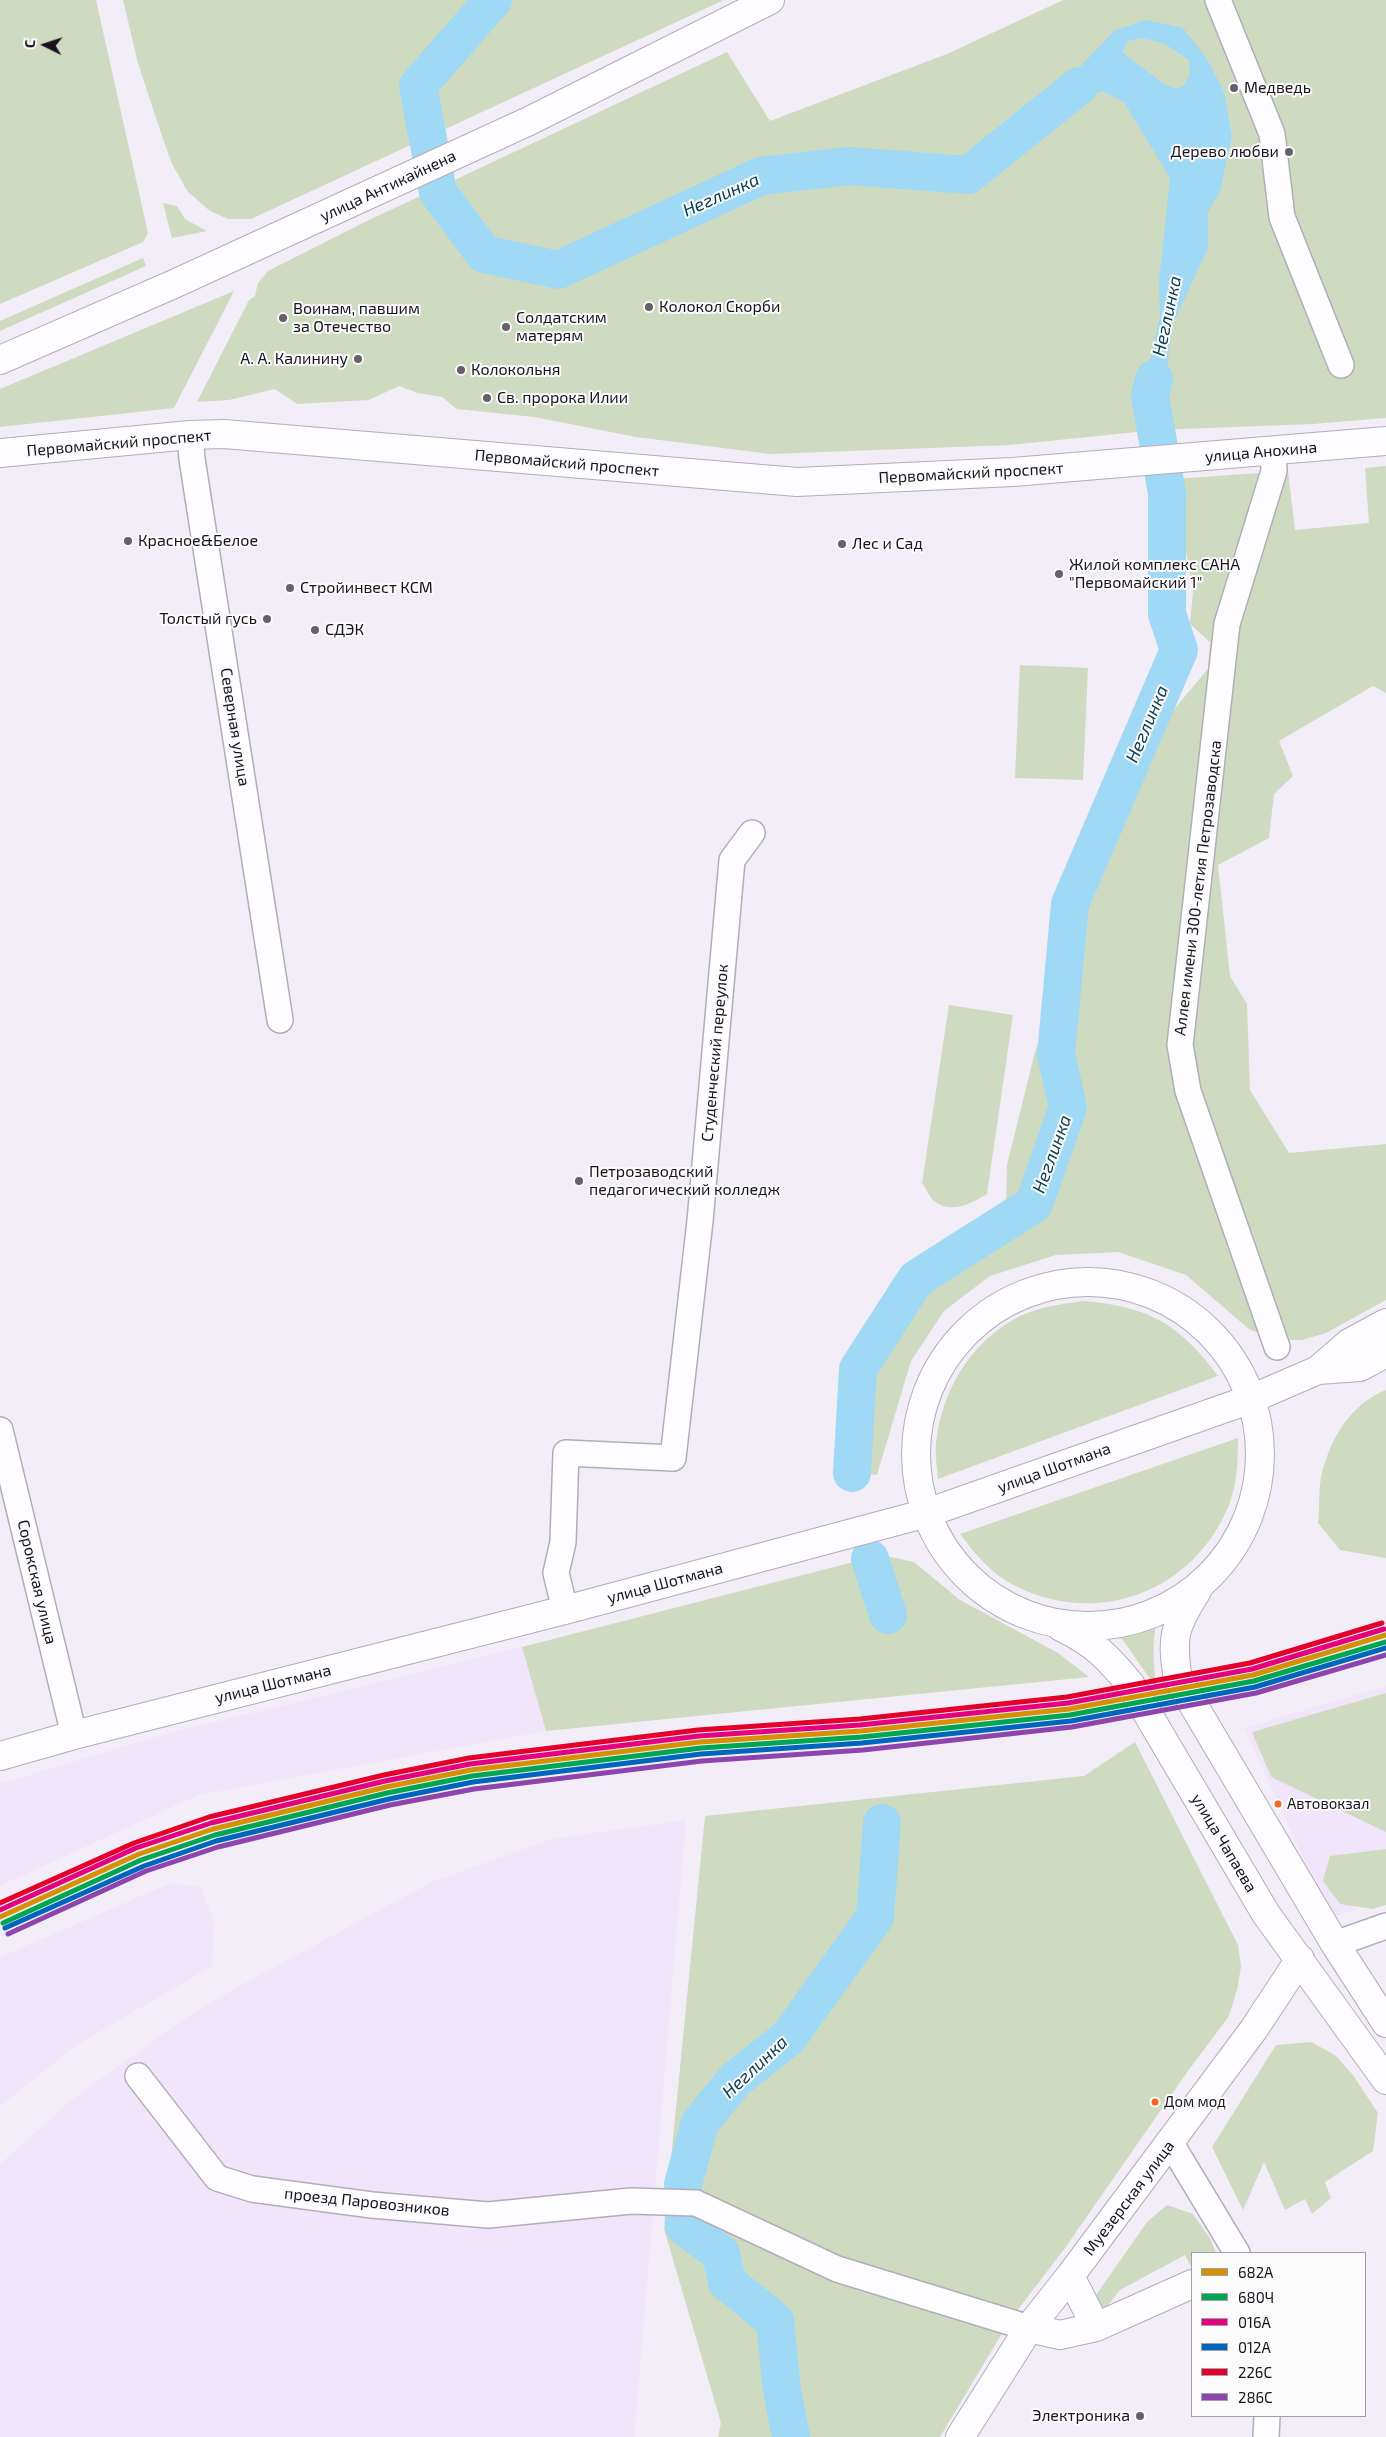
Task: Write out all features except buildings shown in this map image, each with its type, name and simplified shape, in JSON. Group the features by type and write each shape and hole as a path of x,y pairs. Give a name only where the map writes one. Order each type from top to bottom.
{"main road":[{"name":"улица Антикайнена","path":"0,360 174,284 529,121 770,0"},
{"name":"Первомайский проспект","path":"0,453 190,435 234,435 797,482 1013,472 1135,462"},
{"name":"улица Анохина","path":"1135,462 1386,441"},
{"path":"1204,1582 1165,1608 1120,1623 1073,1626 1050,1622 1014,1609 975,1584 955,1563 939,1539 927,1513 917,1470 917,1447 924,1402 932,1381 944,1361 973,1327 1010,1301 1031,1292 1060,1285 1098,1282 1142,1291 1163,1299 1183,1310 1217,1340 1242,1378 1251,1398 1258,1426 1260,1455 1258,1483 1250,1511 1234,1545 1223,1561 1204,1582 1176,1628 1173,1651 1178,1679 1335,1944 1386,2023"},
{"name":"улица Шотмана","path":"0,1756 74,1735 565,1610 927,1513 1251,1398 1318,1370 1349,1343 1386,1323"},
{"name":"улица Шотмана","path":"1318,1370 1360,1367 1386,1354"},
{"name":"улица Чапаева","path":"1050,1622 1084,1638 1105,1654 1130,1684 1266,1914 1386,2080"},
{"path":"1300,1959 1335,1944"},
{"name":"Муезерская улица","path":"960,2437 1029,2328 1254,2029 1300,1959"},
{"path":"1070,2276 1096,2327"},
{"path":"1029,2328 1060,2335 1096,2327 1191,2284"}],"street":[{"path":"1218,0 1272,134 1282,217 1341,365"},
{"name":"Северная улица","path":"190,435 192,459 280,1020"},
{"name":"Аллея имени 300-летия Петрозаводска","path":"1273,451 1274,472 1227,624 1180,1045 1188,1091 1277,1347"},
{"name":"Студенческий переулок","path":"565,1610 556,1573 563,1542 566,1453 673,1458 700,1221 732,860 752,833"},
{"name":"Сорокская улица","path":"0,1430 74,1735"},
{"path":"1335,1944 1386,1926"},
{"name":"проезд Паровозников","path":"138,2076 217,2178 252,2189 372,2205 488,2215 631,2201 696,2203 837,2269 1029,2328"},
{"path":"1170,2142 1236,2252"},
{"path":"1266,2437 1267,2417"}],"shaded area":[{"path":"522,1647 546,1731 198,1795 0,1886 0,1784 162,1735"},
{"path":"1386,1686 1386,1899 1331,1918 1244,1728"},
{"path":"686,1820 634,2437 0,2437 0,2164 74,2098 183,2020 232,1990 432,1882 552,1839"},
{"path":"169,1884 200,1886 214,1922 212,1966 75,2046 0,2106 0,1957"}],"green space":[{"path":"0,0 96,0 148,233 143,242 0,304"},
{"path":"123,0 724,0 251,219 228,219 210,211 188,192 172,164 138,63"},
{"path":"1063,0 1386,0 1386,418 1313,424 1156,430 1010,445 770,454 636,437 534,417 457,409 442,397 418,393 399,386 369,400 297,404 275,389 229,400 197,402 249,300 255,296 258,283 268,271 367,221 727,52 770,121 947,54"},
{"path":"163,203 177,206 185,219 207,231 172,238"},
{"path":"143,258 146,266 0,331 0,321"},
{"path":"234,291 174,408 0,427 0,389"},
{"path":"1386,466 1386,693 1373,686 1279,741 1293,776 1274,794 1269,838 1218,865 1230,976 1247,1004 1250,1090 1289,1153 1386,1144 1386,1300 1326,1333 1302,1340 1284,1340 1250,1330 1186,1275 1118,1252 1056,1255 990,1276 944,1311 911,1361 877,1475 858,1472 863,1375 905,1310 1006,1207 1007,1165 1035,1052 1056,993 1060,943 1069,896 1089,835 1119,824 1148,740 1208,669 1210,642 1190,624 1193,591 1173,479 1288,471 1295,530 1369,523 1365,468"},
{"path":"1020,665 1088,668 1083,780 1015,778"},
{"path":"949,1005 1013,1015 987,1194 967,1204 953,1207 946,1207 933,1200 922,1183"},
{"path":"1083,1301 1126,1307 1160,1320 1189,1343 1218,1376 938,1479 936,1444 944,1405 961,1370 973,1354 987,1339 1020,1316 1043,1308"},
{"path":"1386,1390 1386,1558 1340,1550 1318,1523 1322,1473 1337,1435 1344,1423 1362,1404"},
{"path":"1238,1438 1238,1455 1232,1497 1213,1536 1191,1561 1165,1581 1136,1595 1105,1602 1073,1603 1040,1596 1008,1582 994,1572 960,1534"},
{"path":"881,1555 914,1562 960,1600 1058,1653 1089,1677 546,1731 522,1647"},
{"path":"1157,1619 1154,1654 1157,1689 1123,1640 1112,1631 1127,1631"},
{"path":"1386,1693 1386,1832 1271,1777 1252,1732"},
{"path":"1135,1742 1238,1945 1241,1966 1238,1986 1229,2016 1188,2071 1065,2248 1010,2320 940,2437 718,2437 721,2423 664,2229 705,1816 1084,1776"},
{"path":"1386,1849 1386,1905 1373,1909 1340,1904 1323,1881 1330,1856"},
{"path":"1311,2042 1335,2055 1353,2075 1378,2113 1373,2151 1325,2182 1331,2198 1312,2214 1305,2199 1285,2210 1264,2162 1243,2210 1212,2147 1276,2045"},
{"path":"1167,2205 1193,2214 1211,2240 1216,2252 1191,2252 1191,2267 1185,2255 1120,2290 1105,2309 1094,2298 1147,2222"}],"water":[{"path":"1146,20 1183,28 1207,59 1224,92 1232,136 1220,191 1208,212 1208,248 1172,326 1163,402 1170,429 1146,431 1141,397 1160,317 1159,281 1170,178 1124,102 1102,91 1039,119 1043,106 1115,30","holes":["1142,38 1165,44 1189,60 1190,74 1184,85 1176,89 1164,84 1122,52 1128,41"]}],"waterway":[{"name":"Неглинка","path":"493,0 418,86 438,192 484,254 558,270 761,176 849,166 968,175 1079,86"},
{"name":"Неглинка","path":"852,1473 858,1369 916,1279 1034,1204 1068,1107 1056,1055 1070,904 1179,650 1167,614 1167,493 1150,396 1154,379"},
{"name":"Неглинка","path":"870,1559 888,1615"},
{"name":"Неглинка","path":"791,2437 782,2390 775,2321 727,2282 721,2254 684,2226 683,2184 700,2123 736,2079 788,2038 875,1917 882,1823"}],"transit line":[{"name":"226С","path":"0,1903 134,1843 209,1817 384,1775 469,1758 698,1730 860,1719 1067,1697 1250,1663 1382,1623"},
{"name":"016А","path":"0,1910 136,1848 211,1823 385,1781 470,1764 699,1736 860,1725 1068,1703 1252,1669 1384,1629"},
{"name":"682А","path":"0,1917 139,1854 213,1829 386,1787 471,1770 700,1742 861,1731 1069,1709 1253,1675 1386,1635"},
{"name":"680Ч","path":"3,1923 141,1860 215,1835 387,1793 472,1776 701,1748 862,1737 1070,1715 1254,1681 1386,1642"},
{"name":"012А","path":"5,1928 144,1866 216,1841 389,1799 473,1782 701,1754 862,1743 1071,1721 1255,1687 1386,1648"},
{"name":"286С","path":"8,1934 146,1871 218,1847 390,1805 474,1789 702,1761 863,1750 1072,1727 1256,1693 1386,1655"}],"place":[{"name":"Медведь","path":"1234,88"},
{"name":"Дерево любви","path":"1289,152"},
{"name":"Колокол Скорби","path":"649,307"},
{"name":"Воинам, павшим за Отечество","path":"283,318"},
{"name":"Солдатским матерям","path":"506,327"},
{"name":"А. А. Калинину","path":"358,359"},
{"name":"Колокольня","path":"461,370"},
{"name":"Св. пророка Илии","path":"487,398"},
{"name":"Красное&Белое","path":"128,541"},
{"name":"Лес и Сад","path":"842,544"},
{"name":"Жилой комплекс САНА \"Первомайский 1\"","path":"1059,574"},
{"name":"Стройинвест КСМ","path":"290,588"},
{"name":"Толстый гусь","path":"267,619"},
{"name":"СДЭК","path":"315,630"},
{"name":"Петрозаводский педагогический колледж","path":"579,1181"},
{"name":"Автовокзал","path":"1278,1804"},
{"name":"Дом мод","path":"1155,2102"},
{"name":"Электроника","path":"1140,2416"}]}
